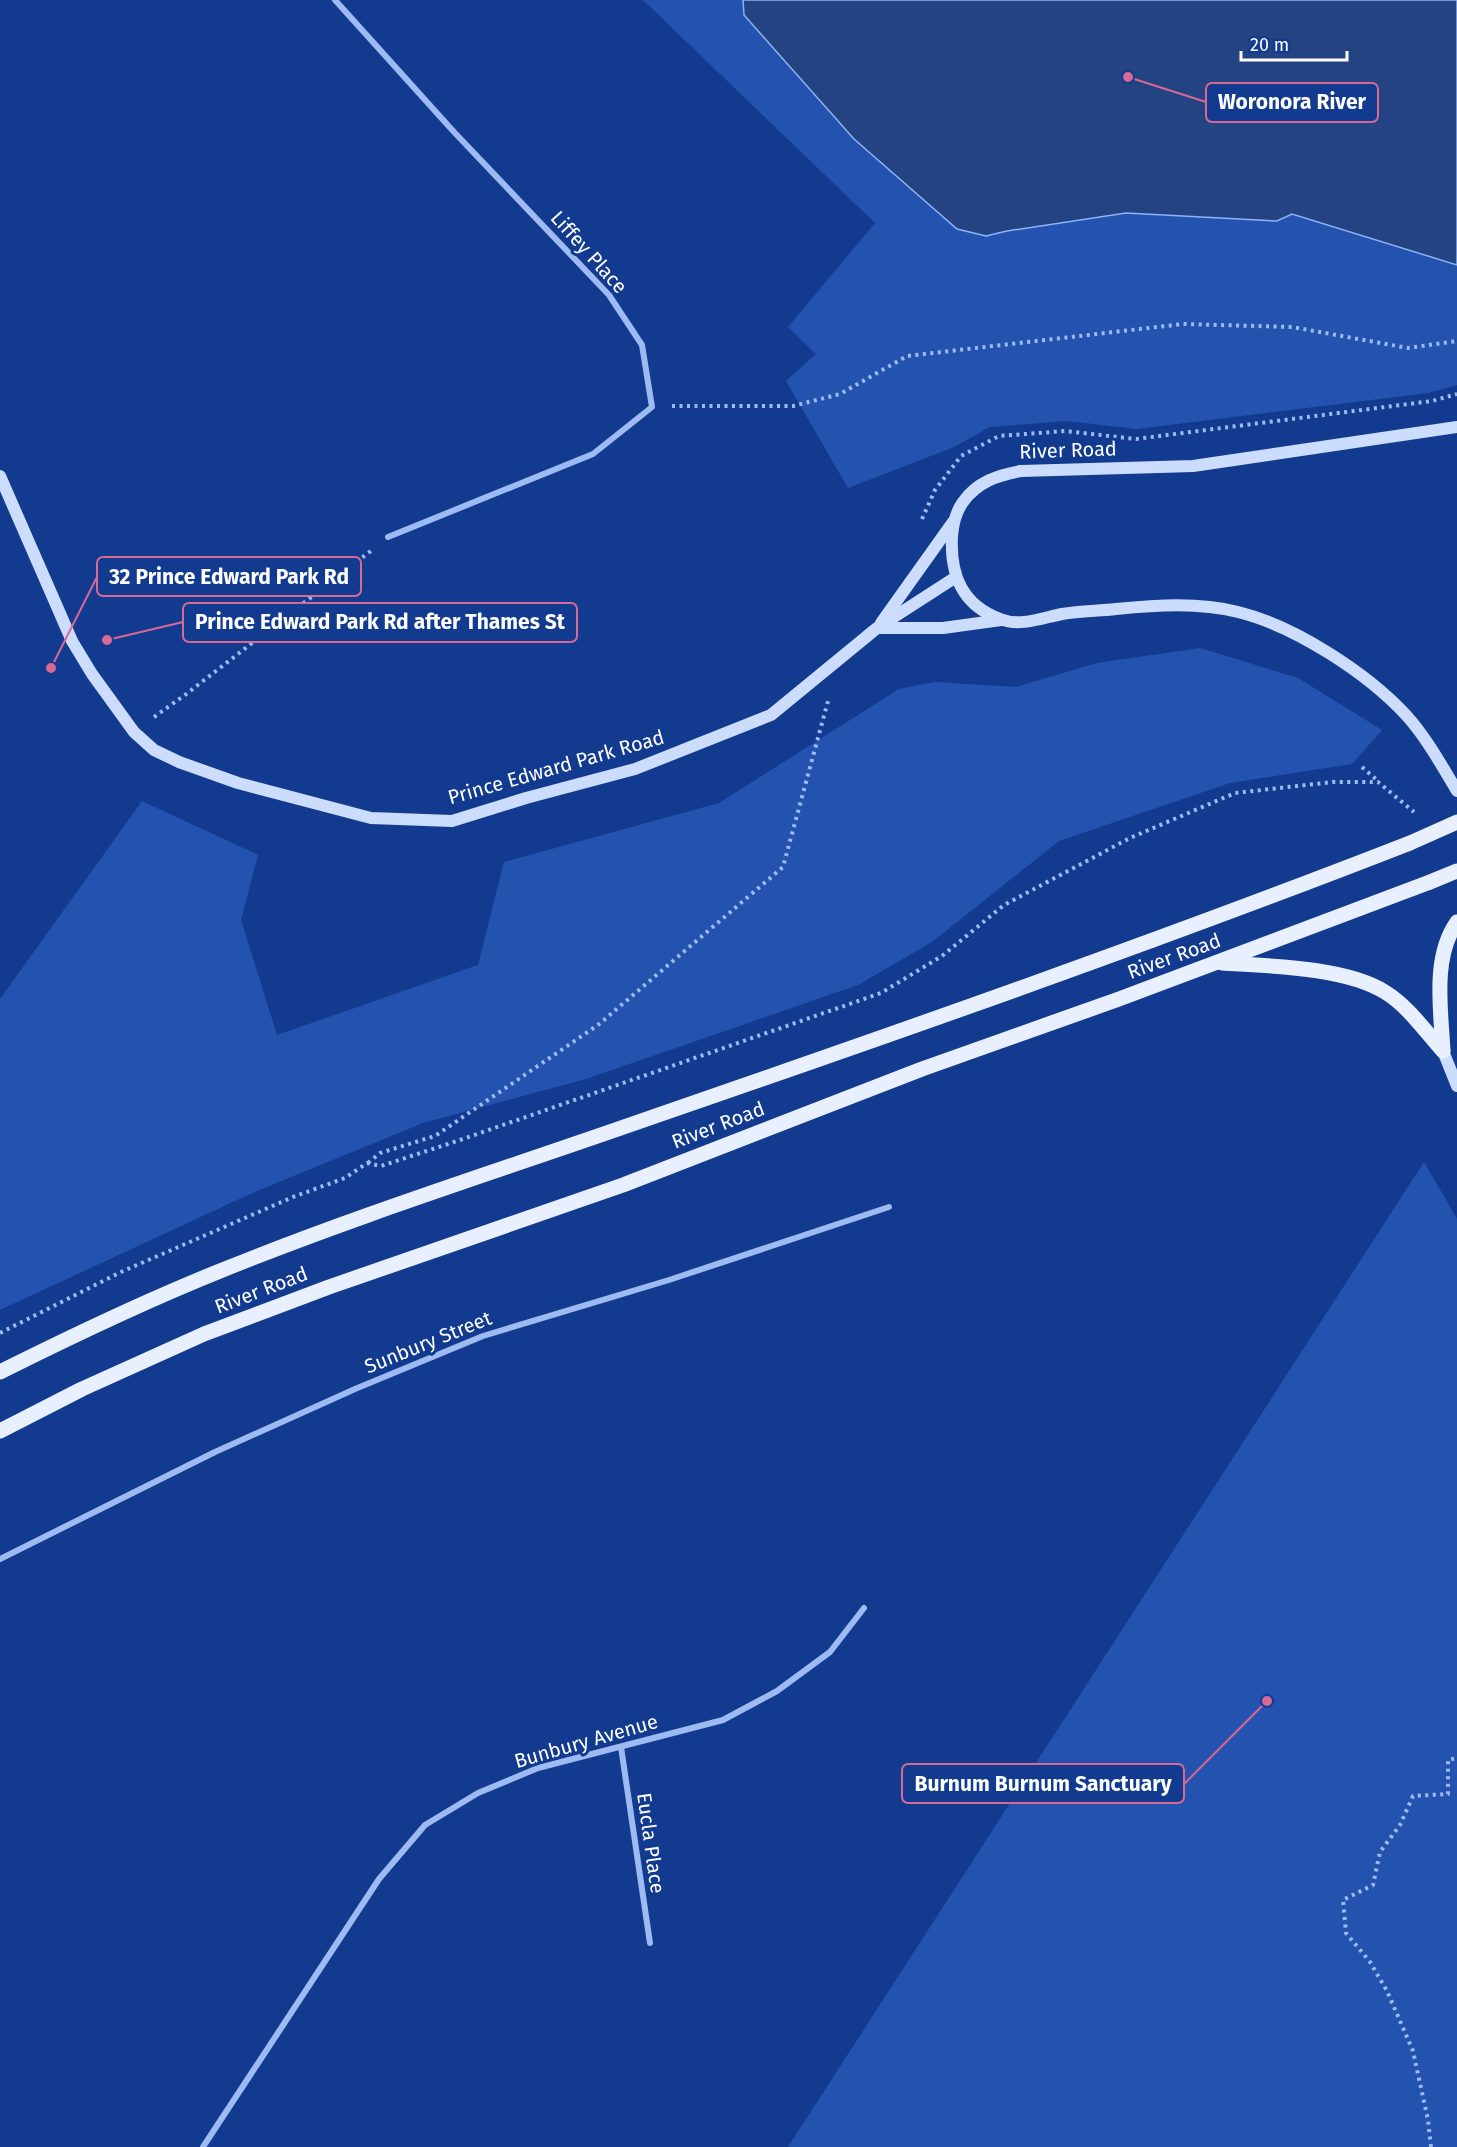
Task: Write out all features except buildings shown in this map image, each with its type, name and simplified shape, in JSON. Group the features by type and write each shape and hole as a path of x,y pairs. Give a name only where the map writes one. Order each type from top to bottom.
{"main road":[{"name":"River Road","path":"0,1372 92,1326 221,1270 502,1169 930,1021 1238,910 1410,843 1457,822"},
{"name":"River Road","path":"0,1431 82,1389 204,1334 329,1287 623,1185 922,1069 1217,962 1457,871"},
{"path":"1443,1051 1441,986 1443,953 1446,939 1456,924"},
{"path":"1217,962 1288,968 1338,975 1361,981 1385,992 1412,1016 1443,1051"}],"street":[{"name":"Liffey Place","path":"335,0 454,132 609,295 642,345 652,406"},
{"path":"388,537 593,454 652,406"},
{"name":"River Road","path":"1457,428 1193,466 1021,471 999,475 981,484 963,502 953,521 951,553 956,577 964,594 977,608 1001,620 1034,621 1063,614 1177,605 1238,612 1284,628 1362,674 1407,716 1457,790"},
{"name":"Prince Edward Park Road","path":"0,476 72,641 92,674 134,732 154,750 179,762 238,783 371,818 452,820 635,769 771,715 877,628 956,577"},
{"path":"877,628 953,521"},
{"path":"877,628 943,628 1001,620"},
{"path":"1443,1051 1457,1086"},
{"name":"Sunbury Street","path":"0,1559 215,1452 355,1389 483,1336 669,1280 889,1207"},
{"name":"Bunbury Avenue","path":"203,2147 379,1879 425,1825 478,1793 538,1767 723,1720 777,1691 830,1652 864,1608"},
{"name":"Eucla Place","path":"621,1747 650,1944"}],"path":[{"path":"652,406 794,406 840,394 907,356 1183,324 1292,327 1408,348 1457,341"},
{"path":"134,732 388,537"},
{"path":"0,1333 121,1272 293,1197 345,1178 380,1153 435,1136 598,1025 783,867 829,696"},
{"path":"1362,767 1404,804"},
{"path":"368,1163 381,1166 460,1140 881,993 942,956 1004,905 1130,838 1235,793 1333,782 1378,782"},
{"path":"1431,2147 1428,2120 1413,2051 1387,1991 1370,1962 1346,1933 1343,1899 1372,1885 1380,1852 1400,1825 1413,1796 1448,1794 1448,1760 1457,1758"}],"shaded area":[{"path":"643,0 743,0 744,15 986,236 1126,213 1277,221 1292,214 1457,265 1457,385 1428,393 1137,429 1067,421 990,427 954,447 848,488 786,381 816,354 788,327 875,223"},
{"path":"743,0 1457,0 1457,265 1292,214 1277,221 1126,213 986,236 957,229 854,139 744,15"},
{"path":"1200,648 1298,678 1382,730 1352,764 1230,783 1059,841 932,942 858,985 586,1079 423,1123 250,1194 0,1310 0,999 142,801 258,855 241,920 277,1035 478,965 504,862 719,803 899,689 934,682 1016,687 1097,663"},
{"path":"1424,1162 1457,1219 1457,2147 788,2147"}],"place":[{"name":"Woronora River","path":"1128,77"},
{"name":"Prince Edward Park Rd after Thames St","path":"107,640"},
{"name":"32 Prince Edward Park Rd","path":"51,668"},
{"name":"Burnum Burnum Sanctuary","path":"1267,1701"}]}
